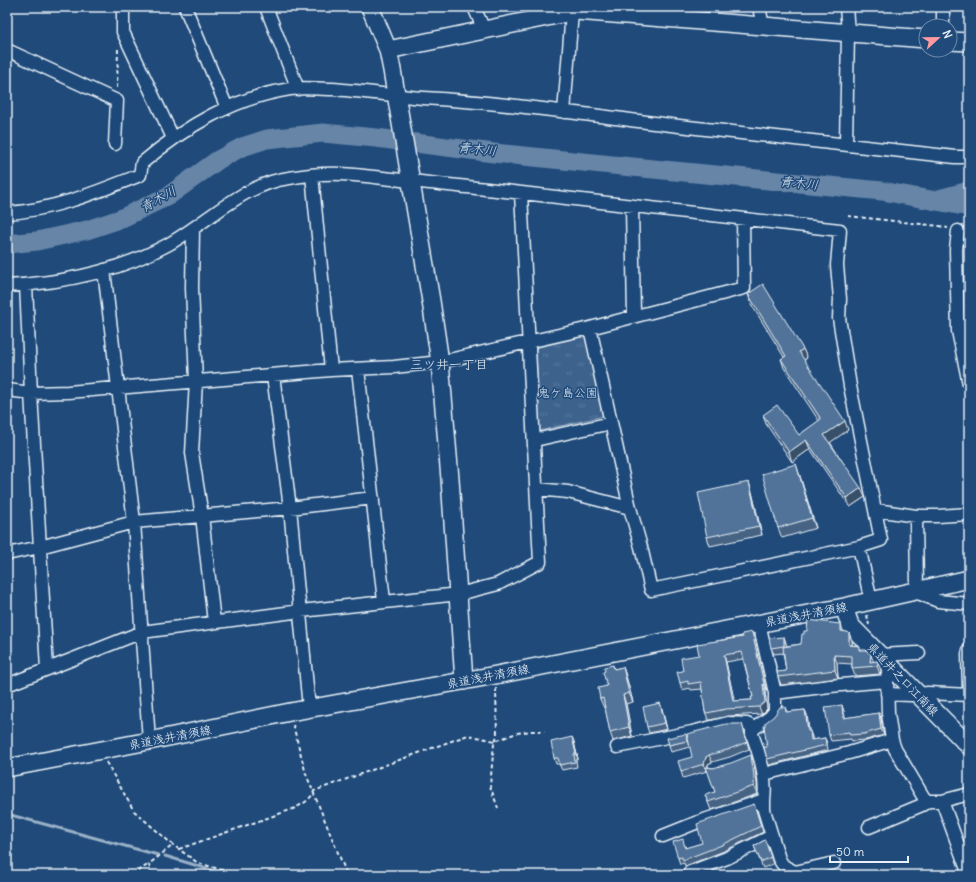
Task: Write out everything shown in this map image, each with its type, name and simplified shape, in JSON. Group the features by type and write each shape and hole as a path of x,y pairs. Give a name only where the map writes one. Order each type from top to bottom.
{"street":[{"path":"123,7 123,32 173,138"},
{"path":"185,7 227,108"},
{"path":"266,7 298,89"},
{"path":"370,7 388,50 440,362 464,681"},
{"path":"474,7 484,30"},
{"path":"759,7 763,26"},
{"path":"846,7 848,32 846,144"},
{"path":"943,7 944,18"},
{"path":"388,50 484,30 571,9 576,11 664,12 763,26 918,38"},
{"path":"564,112 571,9"},
{"path":"958,41 969,42"},
{"path":"7,50 116,101 115,144"},
{"path":"7,213 22,212 77,199 140,175 142,163 173,138 227,108 247,100 298,89 312,88 352,90 397,100 471,101 955,157 969,157"},
{"path":"312,175 331,370"},
{"path":"7,286 60,280 104,270 138,259 169,244 233,201 263,184 287,178 312,175 409,175 521,193 840,230 837,265 840,299 839,318 850,386 881,540 859,547 651,590 630,508 590,328"},
{"path":"7,685 142,632 384,601 458,594 498,584 540,562 535,440 521,193"},
{"path":"632,206 634,316"},
{"path":"7,390 31,393 118,388 331,370 394,367 440,362 590,328 744,288 743,219"},
{"path":"192,229 192,288 196,381 192,453 202,516 214,622"},
{"path":"958,231 956,250 969,384"},
{"path":"104,270 134,522 149,741"},
{"path":"26,285 46,669"},
{"path":"358,369 384,601"},
{"path":"273,375 290,508 301,611 309,708"},
{"path":"535,440 611,423"},
{"path":"537,489 568,492 630,508"},
{"path":"7,554 40,547 134,522 290,508 372,498"},
{"path":"876,510 916,516 969,514"},
{"path":"916,516 915,590 938,601 969,604"},
{"path":"859,547 871,601"},
{"name":"県道浅井清須線","path":"7,768 309,708 496,675 844,607 969,579"},
{"name":"県道井之口江南線","path":"844,607 850,625 885,667 917,694 969,746"},
{"path":"759,623 775,693 775,711 770,717 752,730 752,734 764,774 764,810 779,859 782,866 789,872 834,863"},
{"path":"969,650 969,690"},
{"path":"775,693 830,686 885,667 919,653"},
{"path":"885,667 888,713 892,740 895,749 920,792 928,801"},
{"path":"887,694 911,695 928,692 969,695"},
{"path":"617,747 728,723 747,724 755,728"},
{"path":"764,774 849,753 892,740"},
{"path":"745,759 758,754"},
{"path":"869,827 922,805 928,801 942,802 969,794"},
{"path":"663,836 698,822 764,800"},
{"path":"942,802 969,875"},
{"path":"690,872 727,858 772,836"}],"path":[{"path":"116,101 119,43 123,32"},
{"path":"848,216 940,226 958,231"},
{"path":"496,675 497,736 495,741 490,786 498,808"},
{"path":"290,712 306,774 347,875"},
{"path":"179,850 293,809 303,804 314,791 468,735 495,741 517,733 544,731"},
{"path":"100,750 134,811 179,850 198,863 240,875"},
{"path":"132,875 173,845"},
{"path":"149,864 151,875"}],"green space":[{"name":"鬼ケ島公園","path":"585,336 603,416 539,431 536,347"}],"building":[{"path":"763,284 803,349 799,352 845,421 824,435 861,488 847,498 806,440 789,452 763,415 777,405 799,435 821,419 781,359 786,356 748,294"},
{"path":"796,464 812,518 778,528 762,474"},
{"path":"749,482 759,526 707,537 698,493"},
{"path":"808,620 840,624 841,631 849,633 849,645 859,646 859,650 866,650 871,655 870,662 877,661 877,666 852,668 852,656 834,655 835,670 778,677 777,672 786,671 783,647 801,644 802,634 804,634 804,631 807,631"},
{"path":"752,632 764,684 765,702 759,707 726,709 707,713 705,712 701,682 688,684 688,681 680,683 677,672 683,671 681,658 699,655 697,644 743,637 742,634","holes":["742,652 753,697 751,697 752,700 733,701 724,655"]},
{"path":"784,637 784,646 771,648 769,638"},
{"path":"613,665 614,669 623,667 629,693 623,695 629,727 610,732 603,698 600,699 598,688 607,686 603,672 605,671 604,667"},
{"path":"660,703 665,723 647,727 643,707"},
{"path":"842,705 843,718 879,713 881,729 864,734 850,735 849,732 829,735 825,707"},
{"path":"780,707 785,707 786,712 805,710 811,740 825,738 826,745 767,759 764,747 767,747 764,726 765,723 774,716"},
{"path":"726,724 742,724 747,742 709,755 706,757 704,764 681,771 678,761 692,757 687,734"},
{"path":"686,734 687,741 669,745 667,738"},
{"path":"572,737 576,754 574,754 575,762 560,765 558,758 554,758 551,742"},
{"path":"751,755 754,786 708,802 705,795 715,792 706,767 713,768"},
{"path":"754,804 761,826 722,845 683,860 682,857 678,858 673,842 683,839 685,848 702,843 697,824"},
{"path":"765,840 771,857 761,862 754,846"},
{"path":"784,869 786,870 787,875 773,875"},
{"path":"708,871 708,875 692,875"}],"waterway":[{"name":"青木川","path":"7,244 37,241 87,230 120,219 168,196 218,160 242,147 267,139 323,133 494,153 882,191 969,207"},
{"path":"939,199 969,191"},
{"path":"7,814 158,855"},
{"path":"165,856 228,875"}],"district":[{"name":"三ツ井一丁目","path":"449,364"}]}
